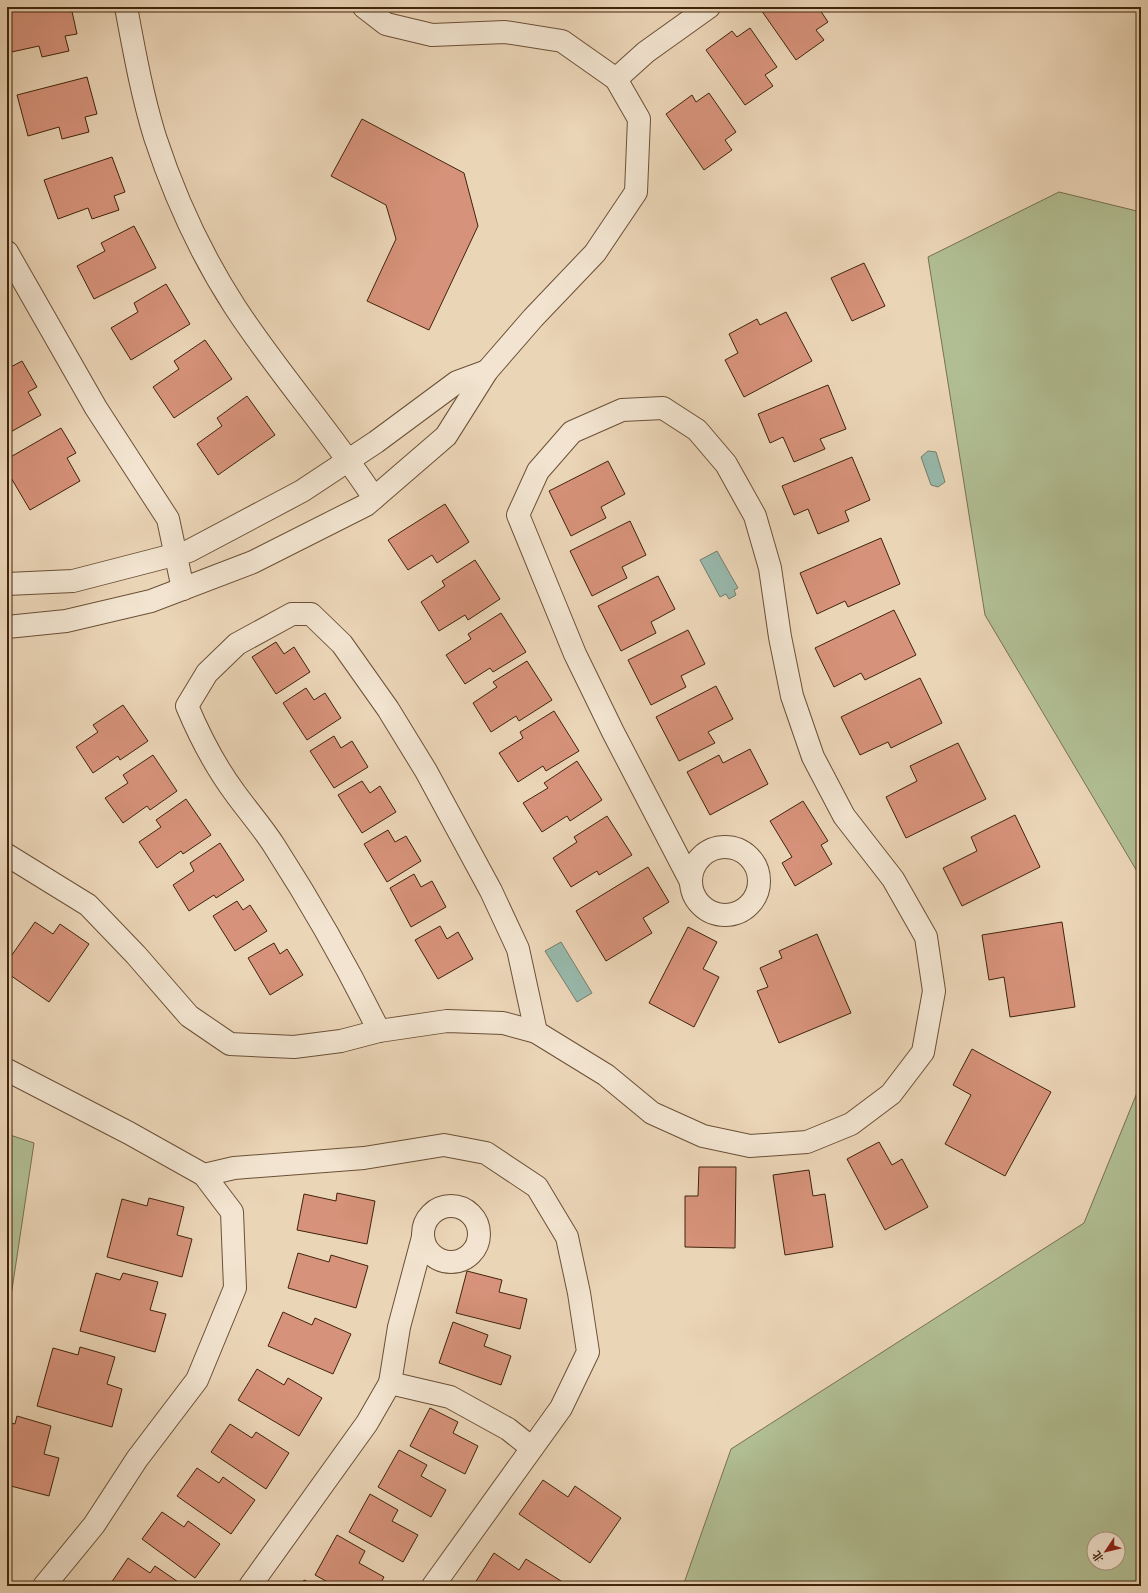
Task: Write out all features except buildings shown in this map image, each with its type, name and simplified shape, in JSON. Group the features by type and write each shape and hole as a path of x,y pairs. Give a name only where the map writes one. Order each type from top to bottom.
{"street":[{"path":"126,7 134,51 155,137 195,238 235,306 292,388 349,459 374,498"},
{"path":"7,628 66,621 152,601 253,562 366,505 446,436 487,371 533,318 595,253 636,192 639,120 616,79 562,41 505,32 432,35 386,24 364,7"},
{"path":"616,79 646,52 709,7"},
{"path":"7,252 96,408 168,519 184,589"},
{"path":"7,584 73,581 189,551 302,491 457,382 487,371"},
{"path":"7,855 88,906 136,955 189,1016 230,1044 294,1047 341,1041 379,1031 447,1021 502,1023 536,1032 606,1075 652,1113 703,1136 750,1146 807,1142 850,1124 891,1094 924,1052 934,990 926,937 893,879 844,816 813,757 792,696 780,636 770,568 751,510 726,464 697,430 663,408 622,410 572,432 538,472 518,515 575,654 613,732 690,880 694,896 701,906 710,912 721,916 732,915 743,911 752,903 757,894 759,882 758,871 753,861 745,853 734,848 723,847 712,849 690,847 662,825"},
{"path":"379,1031 316,913 274,845 234,792 204,746 187,706 207,674 237,644 292,614 311,614 342,644 388,709 426,771 491,891 518,949 536,1032"},
{"path":"690,880 695,863 702,855 712,849"},
{"path":"7,1070 122,1129 204,1175 232,1212 235,1288 197,1380 137,1459 94,1524 44,1586"},
{"path":"204,1175 234,1168 364,1158 444,1145 486,1153 537,1187 567,1237 579,1293 588,1352 561,1408 433,1586"},
{"path":"449,1206 466,1210 473,1217 479,1234 473,1252 466,1258 457,1261 447,1262 438,1259 431,1254 425,1246 423,1228 426,1220 432,1212 440,1208 449,1206"},
{"path":"250,1586 367,1423 390,1383 399,1327 423,1237"},
{"path":"408,1293 422,1271 438,1259"},
{"path":"390,1383 450,1397 508,1429 532,1448"}],"green space":[{"path":"1059,192 1141,212 1141,878 985,615 928,257"},
{"path":"1141,1083 1141,1586 683,1586 731,1449 1084,1223"},
{"path":"7,1134 34,1143 7,1323"}],"shaded area":[{"path":"928,451 936,452 945,482 938,487 931,485 921,457"},
{"path":"717,551 738,588 734,590 736,595 729,599 726,594 720,597 700,560"},
{"path":"561,942 592,993 577,1002 545,951"}]}
